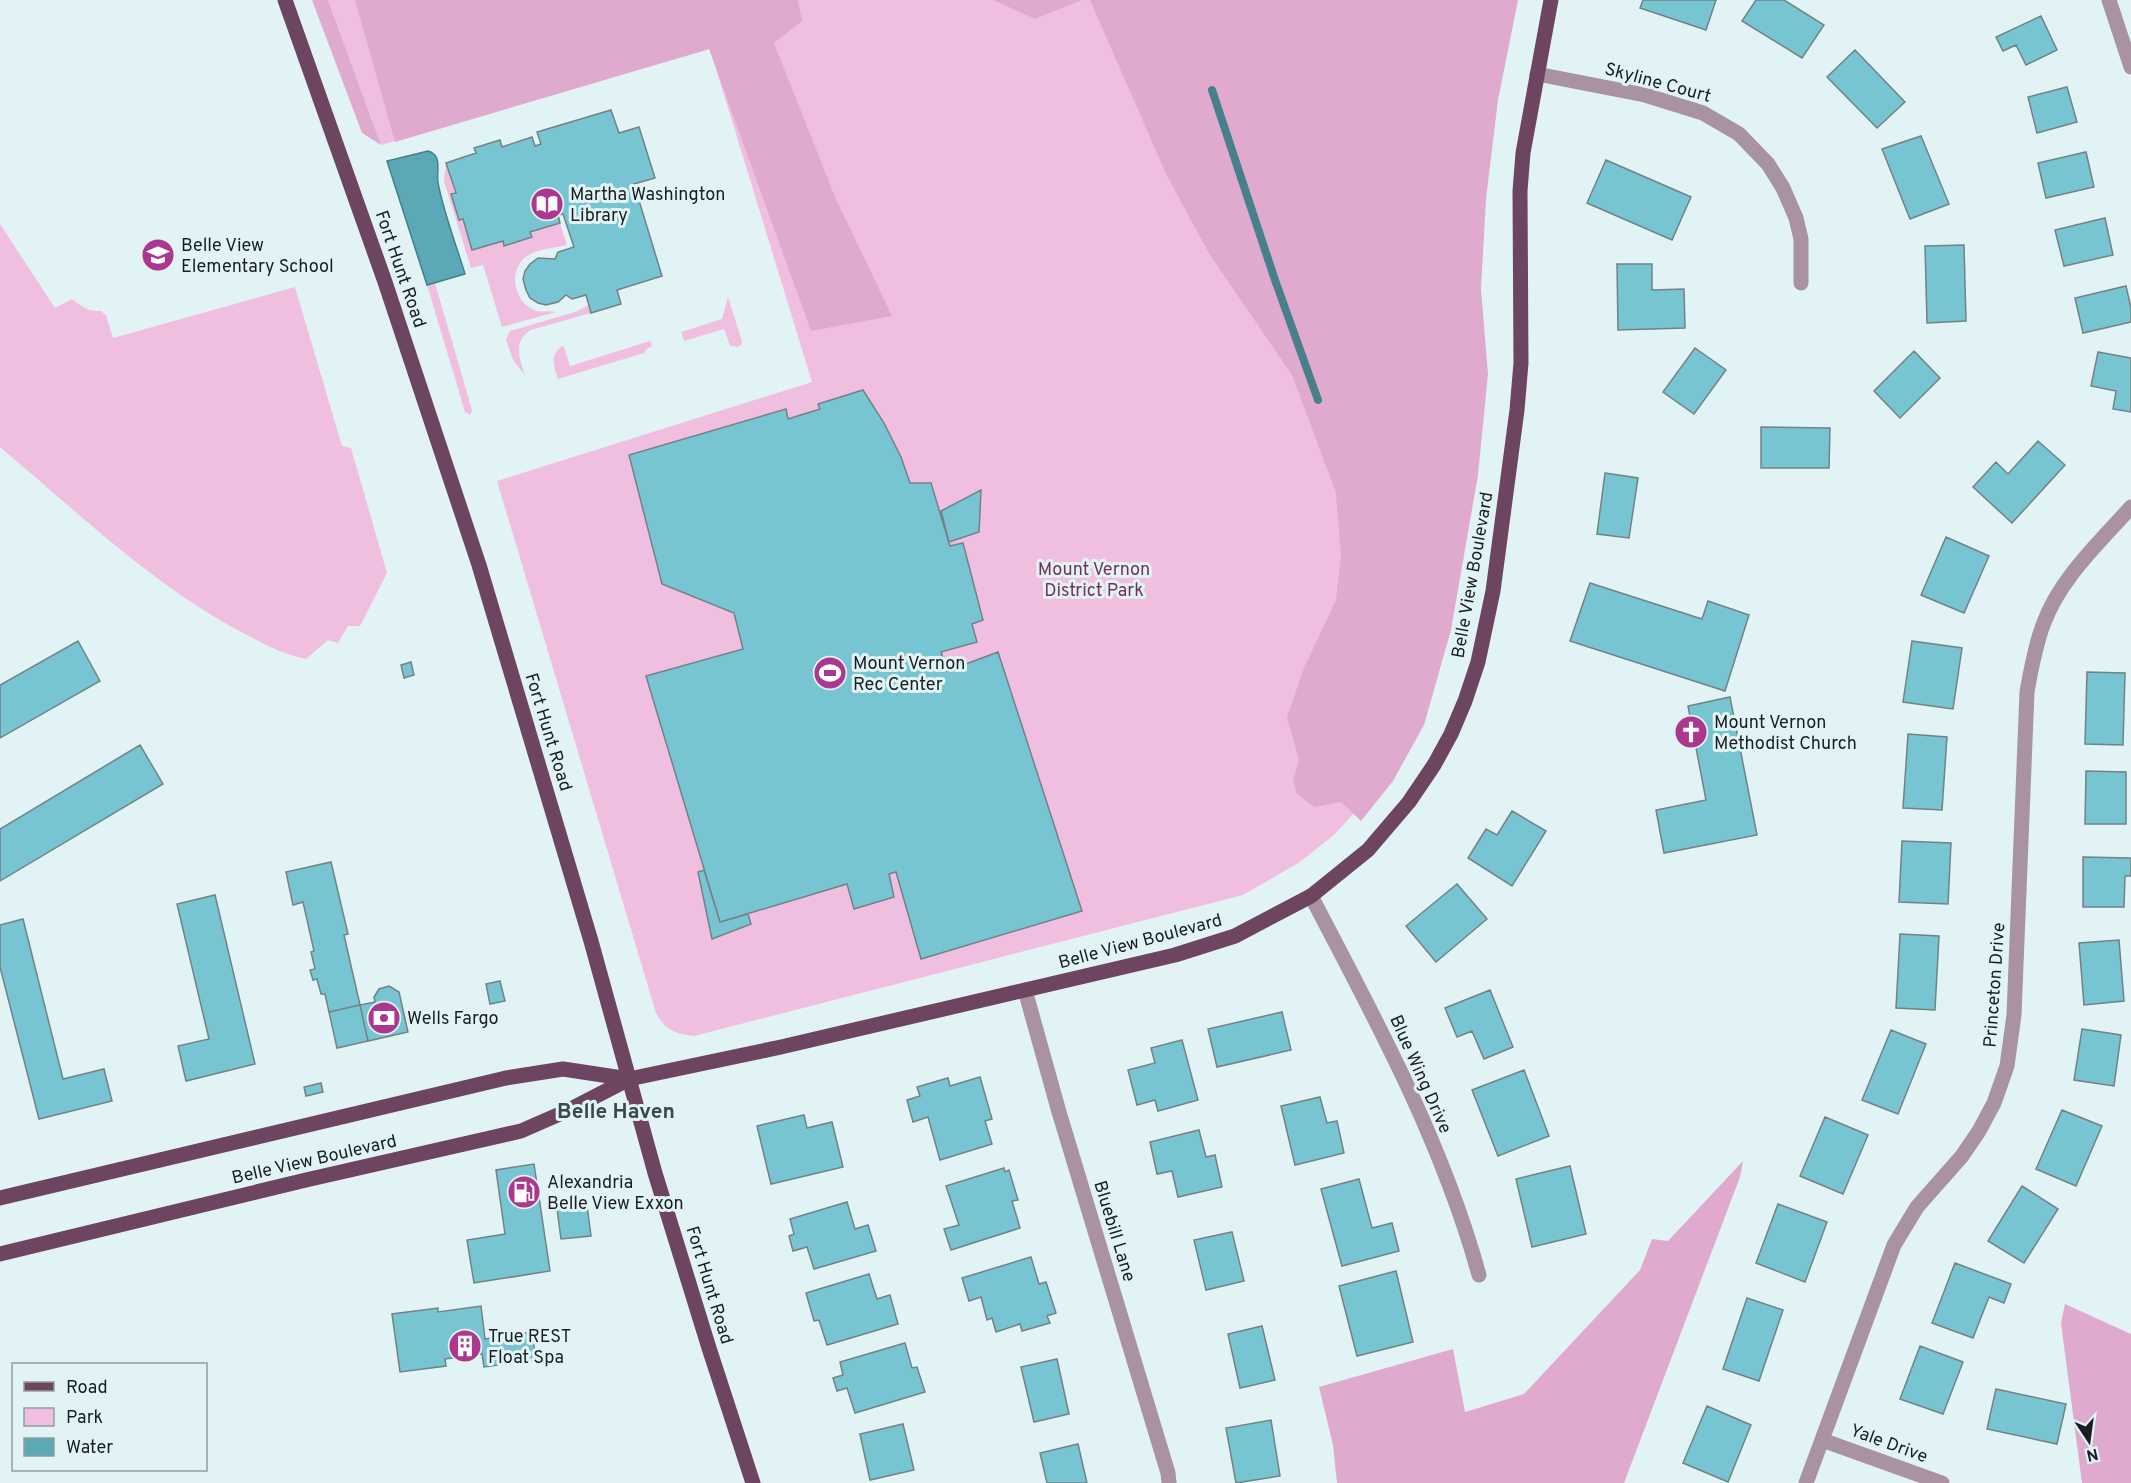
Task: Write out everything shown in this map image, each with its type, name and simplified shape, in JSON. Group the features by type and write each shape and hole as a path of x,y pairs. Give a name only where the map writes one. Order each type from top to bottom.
{"main road":[{"name":"Fort Hunt Road","path":"285,0 381,271 479,566 591,941 655,1173 753,1483"},
{"name":"Belle View Boulevard","path":"0,1254 521,1131 569,1110 629,1079 1175,955 1235,936 1311,896 1368,850 1409,802 1434,765 1451,735 1478,662 1493,591 1517,410 1521,363 1520,191 1523,153 1551,0"},
{"name":"Belle View Boulevard","path":"0,1198 506,1078 563,1069 629,1079"}],"street":[{"path":"2109,0 2131,67"},
{"name":"Skyline Court","path":"1538,74 1645,95 1704,113 1740,134 1768,164 1784,188 1796,218 1801,239 1801,283"},
{"name":"Princeton Drive","path":"1806,1483 1894,1245 1917,1208 1962,1156 1980,1131 1994,1103 2007,1066 2014,1015 2027,692 2033,657 2044,623 2060,591 2078,566 2131,507"},
{"name":"Blue Wing Drive","path":"1311,896 1392,1052 1444,1174 1479,1275"},
{"name":"Bluebill Lane","path":"1025,990 1059,1112 1168,1473 1169,1483"},
{"name":"Yale Drive","path":"1822,1440 1942,1483"}],"green space":[{"name":"Mount Vernon District Park","path":"328,0 1503,0 1364,802 1335,834 1300,862 1243,895 694,1036 676,1032 667,1027 656,1013 497,481 812,382 710,49 381,145"},
{"path":"446,163 472,250 560,223 567,245 541,250 527,256 521,262 515,276 521,300 527,306 537,311 556,312 502,327 483,265 471,268 444,181"},
{"path":"0,224 55,308 72,299 89,309 101,311 106,315 113,338 295,287 342,446 351,448 387,573 360,626 348,626 338,643 328,640 306,659 266,645 210,614 147,571 0,447"},
{"path":"435,283 472,410 470,415 465,412 427,285"},
{"path":"728,297 742,341 741,345 730,346 724,329 684,341 681,332 722,319"},
{"path":"589,305 591,313 531,330 525,334 521,339 519,351 525,376 512,358 506,339 510,331 575,312"},
{"path":"650,341 652,346 644,353 558,379 554,357 562,346 570,366"}],"shaded area":[{"path":"312,0 328,0 381,145 362,133"},
{"path":"355,0 798,0 802,21 774,43 835,197 892,316 811,331 709,49 395,142"},
{"path":"993,0 1082,0 1035,19"},
{"path":"1090,0 1518,0 1498,100 1486,199 1481,289 1488,374 1478,475 1451,630 1424,725 1393,781 1361,821 1341,802 1314,807 1297,794 1293,780 1299,760 1287,717 1304,668 1336,600 1341,556 1336,493 1292,375 1210,255 1167,176"},
{"path":"1743,1161 1740,1177 1624,1483 1337,1483 1333,1445 1319,1387 1453,1349 1465,1412 1524,1394 1640,1270 1652,1239 1668,1241"},
{"path":"2065,1304 2131,1334 2131,1483 2082,1483 2061,1323"}],"water":[{"path":"428,151 436,156 438,183 465,274 427,285 387,161"}],"building":[{"path":"1643,0 1716,0 1706,30 1640,8"},
{"path":"1756,0 1784,0 1824,25 1802,58 1742,21"},
{"path":"2041,16 2057,50 2026,65 2016,45 2003,51 1996,37"},
{"path":"1855,50 1905,102 1877,128 1827,77"},
{"path":"2067,87 2077,122 2037,133 2028,97"},
{"name":"Martha Washington Library","path":"611,110 619,133 639,127 655,178 634,184 662,276 617,290 621,304 591,313 586,295 572,299 566,295 558,302 546,305 538,303 530,298 526,290 523,279 525,271 538,258 555,259 558,252 574,247 563,214 558,215 560,223 530,232 532,237 504,246 503,241 472,250 463,219 459,220 451,194 456,193 446,163 476,153 474,148 500,140 502,147 532,137 535,146 541,144 537,132"},
{"path":"1921,136 1949,204 1910,219 1882,149"},
{"path":"2086,152 2094,187 2046,198 2038,163"},
{"path":"1606,160 1691,197 1672,240 1587,203"},
{"path":"2105,218 2113,255 2064,266 2055,230"},
{"path":"1964,245 1966,321 1927,323 1925,246"},
{"path":"1617,264 1652,264 1652,290 1684,289 1685,328 1618,330"},
{"path":"2126,286 2131,308 2131,322 2083,333 2075,298"},
{"path":"1695,348 1726,370 1694,414 1663,392"},
{"path":"1914,351 1940,378 1900,418 1874,391"},
{"path":"2098,352 2131,358 2131,412 2113,409 2116,391 2091,386"},
{"name":"Mount Vernon Rec Center","path":"863,390 884,423 901,457 910,483 931,483 950,546 963,543 983,620 972,624 977,642 941,652 947,671 998,652 1082,911 921,959 896,872 889,874 894,897 854,909 847,884 720,922 646,676 743,649 734,613 662,584 629,455 786,409 788,419 820,409 818,404"},
{"path":"1761,427 1830,428 1829,468 1761,468"},
{"path":"2038,441 2065,465 2012,523 1973,487 1996,462 2008,474"},
{"path":"1605,473 1638,478 1629,538 1597,534"},
{"path":"981,490 979,532 949,542 941,511"},
{"path":"1946,537 1989,556 1964,613 1921,595"},
{"path":"1590,583 1702,619 1708,601 1749,615 1725,691 1570,641"},
{"path":"78,641 100,681 0,738 0,685"},
{"path":"1912,641 1962,648 1953,709 1903,702"},
{"path":"411,662 414,675 404,678 401,665"},
{"path":"2087,672 2125,673 2123,745 2085,744"},
{"path":"1730,697 1757,835 1664,853 1656,810 1706,800 1688,706"},
{"path":"1908,734 1947,737 1942,810 1903,808"},
{"path":"140,745 163,784 0,881 0,829"},
{"path":"2086,771 2126,772 2126,824 2085,824"},
{"path":"1512,811 1546,831 1512,886 1468,858 1486,829 1497,835"},
{"path":"1902,841 1951,843 1948,904 1899,902"},
{"path":"2083,857 2131,858 2131,876 2125,876 2124,907 2083,907"},
{"path":"331,862 348,934 344,935 360,1005 329,1012 325,994 321,994 317,979 313,980 310,970 315,969 311,952 314,951 303,902 293,905 286,872"},
{"path":"704,870 720,922 748,914 751,924 712,939 698,872"},
{"path":"1457,884 1487,919 1436,962 1406,926"},
{"path":"215,895 255,1064 186,1081 178,1046 209,1039 177,904"},
{"path":"23,919 63,1079 104,1069 112,1101 39,1119 0,967 0,925"},
{"path":"1900,934 1939,936 1935,1010 1896,1008"},
{"path":"2119,940 2124,1001 2084,1005 2079,943"},
{"path":"500,981 505,1001 490,1004 486,984"},
{"name":"Wells Fargo","path":"389,986 399,992 408,1032 368,1041 360,1005 375,1002 374,997 379,989"},
{"path":"1490,990 1513,1047 1484,1059 1472,1031 1457,1037 1445,1008"},
{"path":"360,1005 368,1041 337,1048 329,1012"},
{"path":"1282,1012 1291,1050 1217,1067 1208,1029"},
{"path":"2082,1029 2121,1035 2114,1086 2074,1080"},
{"path":"1891,1030 1926,1044 1898,1114 1862,1100"},
{"path":"1182,1040 1198,1100 1158,1111 1155,1100 1137,1105 1128,1070 1155,1063 1151,1048"},
{"path":"1524,1070 1549,1136 1498,1156 1472,1090"},
{"path":"980,1077 992,1119 985,1121 992,1144 940,1160 928,1117 913,1122 907,1100 920,1096 917,1087 948,1078 950,1086"},
{"path":"321,1083 323,1092 306,1096 304,1087"},
{"path":"1320,1097 1327,1123 1337,1121 1344,1153 1295,1165 1281,1106"},
{"path":"2062,1110 2102,1126 2076,1186 2036,1169"},
{"path":"804,1115 807,1128 832,1122 843,1167 771,1184 757,1126"},
{"path":"1825,1117 1868,1135 1843,1194 1800,1176"},
{"path":"1199,1130 1206,1157 1215,1155 1222,1187 1178,1197 1172,1171 1157,1174 1150,1142"},
{"path":"534,1164 550,1271 474,1283 467,1240 505,1234 496,1170"},
{"path":"1570,1166 1586,1234 1532,1247 1516,1179"},
{"path":"1004,1168 1005,1172 1009,1170 1018,1200 1012,1201 1020,1228 951,1250 944,1229 959,1225 946,1186"},
{"path":"1359,1179 1372,1228 1392,1223 1399,1251 1342,1266 1321,1189"},
{"path":"2022,1186 2058,1209 2024,1263 1988,1241"},
{"path":"847,1202 855,1229 868,1225 876,1251 814,1269 807,1247 793,1251 789,1236 794,1234 790,1219"},
{"path":"1778,1204 1827,1222 1805,1282 1756,1263"},
{"path":"587,1205 591,1236 561,1239 557,1209"},
{"path":"1232,1232 1244,1281 1206,1290 1194,1240"},
{"path":"1031,1257 1039,1284 1046,1282 1056,1313 1047,1316 1050,1323 1022,1331 1020,1324 996,1332 992,1318 987,1320 981,1297 969,1301 962,1278"},
{"path":"1955,1263 2011,1284 2004,1303 1989,1297 1973,1338 1932,1323"},
{"path":"1396,1271 1413,1342 1357,1356 1339,1286"},
{"path":"869,1274 877,1299 890,1295 898,1324 827,1345 819,1320 814,1321 806,1293"},
{"path":"1747,1298 1783,1310 1759,1381 1723,1369"},
{"name":"True REST Float Spa","path":"481,1306 485,1339 532,1332 536,1360 484,1367 482,1354 445,1359 446,1366 400,1372 392,1314 438,1308 438,1312"},
{"path":"1262,1326 1275,1380 1240,1388 1228,1334"},
{"path":"905,1343 912,1368 917,1367 925,1392 855,1413 847,1388 837,1391 833,1378 843,1375 840,1362"},
{"path":"1920,1346 1963,1362 1943,1414 1900,1399"},
{"path":"1057,1359 1069,1414 1034,1422 1021,1367"},
{"path":"1996,1389 2066,1404 2057,1444 1987,1429"},
{"path":"1707,1406 1751,1425 1728,1482 1683,1463"},
{"path":"1271,1420 1280,1476 1236,1483 1226,1428"},
{"path":"903,1424 914,1470 870,1480 860,1434"},
{"path":"1078,1444 1087,1483 1047,1483 1040,1453"}],"waterway":[{"path":"1212,90 1275,280 1318,400"}],"place":[{"name":"Martha Washington Library","path":"547,204"},
{"name":"Belle View Elementary School","path":"158,255"},
{"name":"Mount Vernon Rec Center","path":"830,673"},
{"name":"Mount Vernon Methodist Church","path":"1691,732"},
{"name":"Wells Fargo","path":"384,1018"},
{"name":"Alexandria Belle View Exxon","path":"524,1192"},
{"name":"True REST Float Spa","path":"465,1346"}],"district":[{"name":"Belle Haven","path":"616,1111"}]}
